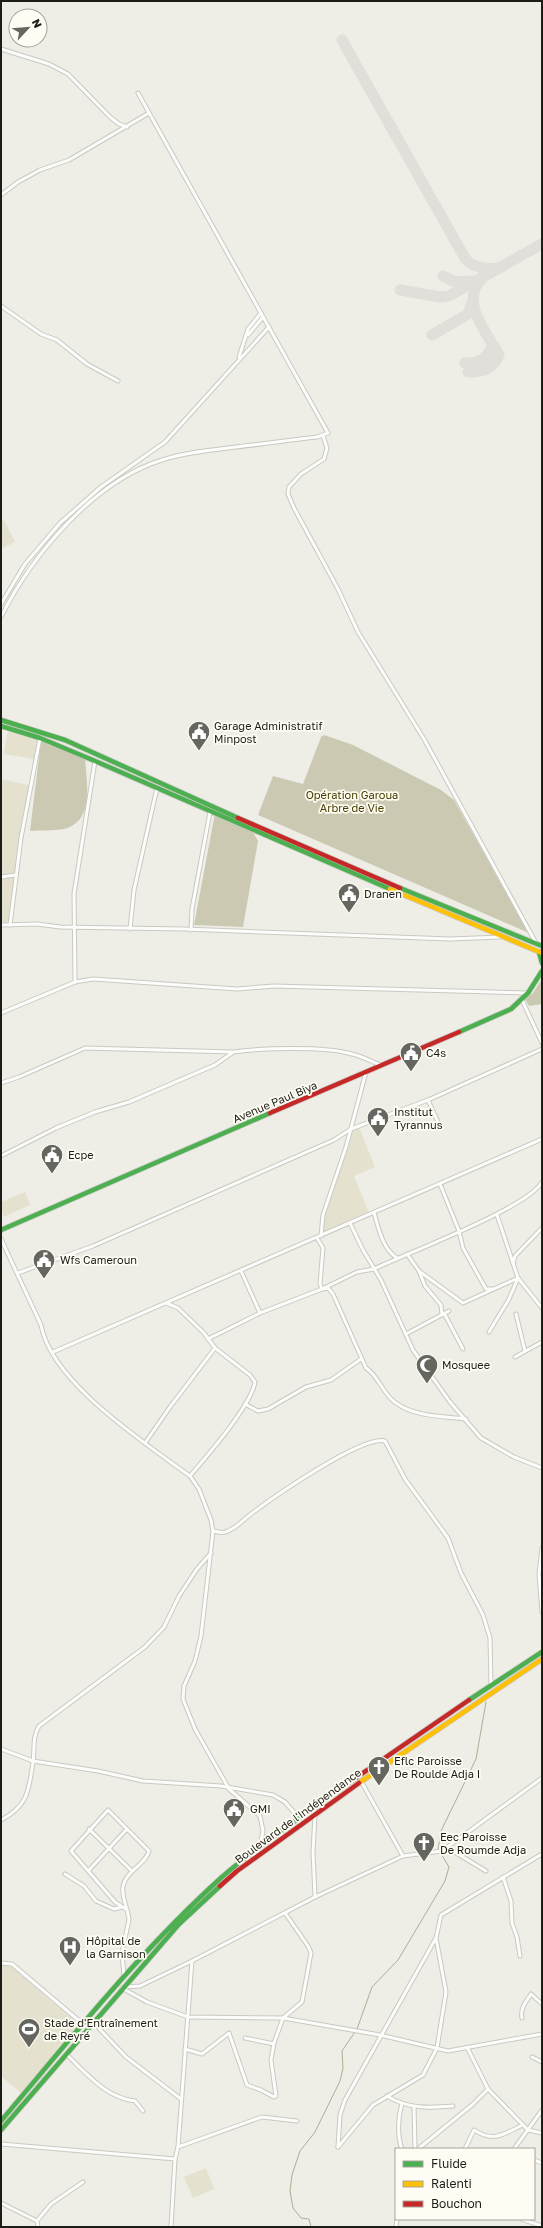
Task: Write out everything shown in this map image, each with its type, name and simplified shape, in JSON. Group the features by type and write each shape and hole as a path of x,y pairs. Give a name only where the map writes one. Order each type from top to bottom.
{"main road":[{"path":"1,720 65,740 337,862 542,946"},
{"path":"1,726 40,738 95,760 371,883 540,952 542,963"},
{"name":"Avenue Paul Biya","path":"1,1230 511,1009 528,993 542,970"},
{"name":"Boulevard de l'Indépendance","path":"1,2121 124,1977 176,1920 223,1876 260,1846 299,1818 542,1652"},
{"name":"Boulevard de l'Indépendance","path":"1,2130 179,1924 237,1871 361,1781 541,1661"}],"street":[{"path":"1,49 50,64 68,74 110,118 127,127"},
{"path":"1,617 8,602 37,557 70,521 110,488 144,467 176,456 322,436 328,433 138,93"},
{"path":"1,195 18,182 40,170 65,162 149,113"},
{"path":"1,306 42,334 57,340 87,364 118,381"},
{"path":"238,360 248,329 260,313"},
{"path":"247,336 263,317"},
{"path":"1,604 2,599 25,564 60,523 101,487 161,446 269,327"},
{"path":"322,436 327,448 326,456 321,462 292,482 288,490 291,500 358,632 427,744 536,943"},
{"path":"2,599 8,602"},
{"path":"10,925 26,809 40,738"},
{"path":"75,982 74,894 95,760"},
{"path":"130,929 134,890 157,788"},
{"path":"191,930 192,909 210,812"},
{"path":"1,877 16,874"},
{"path":"1,925 37,924 74,927 450,939 503,937"},
{"path":"1,1013 75,982 93,979 237,989 282,986 528,993"},
{"path":"522,1000 542,1043"},
{"path":"1,1083 19,1077 86,1048 233,1052 274,1049 340,1052 352,1054 381,1065"},
{"path":"18,1273 106,1240 334,1140 351,1129 428,1100 542,1049"},
{"path":"1,1156 56,1128 95,1112 128,1102 215,1065 233,1052"},
{"path":"322,1289 319,1278 323,1248 319,1237 322,1215 351,1129 366,1072"},
{"path":"428,1100 438,1122"},
{"path":"53,1352 542,1139"},
{"path":"208,1339 260,1313 322,1289 357,1272 374,1270 397,1258 497,1215 531,1195 542,1182"},
{"path":"440,1184 459,1231 463,1248 486,1289 495,1289"},
{"path":"374,1213 381,1238 392,1254 397,1258"},
{"path":"497,1215 518,1278 542,1308"},
{"path":"350,1223 414,1350 450,1402 481,1438 514,1457 542,1468"},
{"path":"513,1264 515,1256 542,1228"},
{"path":"1,1239 41,1325 43,1336 53,1352 58,1364 100,1410 190,1476 199,1489 212,1520 212,1553 198,1650 184,1686 183,1699 195,1729 229,1789 260,1816 263,1831 260,1846"},
{"path":"407,1254 419,1270 462,1304 518,1278"},
{"path":"419,1270 425,1286 441,1305 442,1314 463,1349"},
{"path":"241,1271 260,1313"},
{"path":"489,1332 509,1299 518,1278"},
{"path":"322,1289 328,1288 333,1294 366,1368 371,1372 395,1403 423,1414 466,1419"},
{"path":"166,1303 178,1308 215,1348 250,1375 255,1382 253,1391 245,1404 190,1476"},
{"path":"406,1334 449,1311"},
{"path":"516,1314 525,1351"},
{"path":"515,1357 542,1342"},
{"path":"145,1443 215,1348"},
{"path":"245,1404 258,1411 268,1409 306,1387 331,1380 361,1359"},
{"path":"213,1531 224,1533 229,1531 256,1510 341,1455 381,1440 385,1441 405,1479 448,1538 461,1574 483,1615 490,1638 492,1686"},
{"path":"542,1548 539,1574 542,1612"},
{"path":"1,1820 20,1808 25,1800 33,1761 33,1741 39,1726 145,1647 164,1627 179,1596 197,1569 212,1553"},
{"path":"536,1656 541,1661"},
{"path":"2,1750 33,1761 98,1771 143,1781 221,1786 229,1789 273,1795 285,1802 299,1818"},
{"path":"123,1987 140,1986 315,1898 403,1856 442,1852 542,1778"},
{"path":"361,1781 403,1856"},
{"path":"124,1977 122,1958 129,1920 123,1887 132,1871 149,1852 108,1810 70,1850 89,1870 115,1902 127,1910"},
{"path":"315,1813 313,1852 315,1898"},
{"path":"89,1829 132,1871"},
{"path":"89,1870 127,1829"},
{"path":"448,1848 486,1871"},
{"path":"436,1938 446,1992 437,2048 423,2075 373,2105 338,2147 340,2115 345,2100 380,2035 436,1938 441,1915 542,1854"},
{"path":"65,1874 86,1887 96,1901 114,1909 122,1907"},
{"path":"503,1877 511,1901 512,1924 517,1937 520,1956"},
{"path":"185,2049 202,2054 229,2033 232,2037 238,2064 247,2085 274,2097 277,2094 271,2060 274,2044 283,2018 302,2002 310,1953 308,1946 285,1913"},
{"path":"171,2227 175,2159 178,2146 192,1961"},
{"path":"1,1962 12,1964 77,2019 85,2022"},
{"path":"123,1987 147,2002 188,2017 283,2018 380,2035 448,2051 542,2034"},
{"path":"522,2018 521,2013 524,2004 531,1994 542,2004"},
{"path":"93,2022 126,2057 181,2098"},
{"path":"245,2038 274,2044"},
{"path":"467,2047 488,2089 528,2130 542,2133"},
{"path":"66,2054 100,2087 123,2100 135,2101 144,2111"},
{"path":"532,2057 542,2062"},
{"path":"418,2148 472,2105 488,2089"},
{"path":"387,2096 402,2104 414,2107 435,2108 453,2106"},
{"path":"402,2104 400,2114 400,2142 402,2148"},
{"path":"414,2107 417,2148"},
{"path":"516,2148 542,2110"},
{"path":"178,2146 262,2118 297,2121"},
{"path":"465,2148 474,2130 486,2137 497,2138 523,2125"},
{"path":"1,2144 175,2159"},
{"path":"38,2227 37,2221 51,2204 83,2182"},
{"path":"1,2203 37,2221"},
{"path":"524,2220 542,2226"}],"shaded area":[{"path":"4,520 15,542 1,549 1,521"},
{"path":"10,730 39,740 34,759 4,754 7,734"},
{"path":"1,779 32,786 10,922 1,922"},
{"path":"359,1127 375,1167 354,1176 369,1213 321,1236 323,1215 351,1129"},
{"path":"25,1192 30,1205 3,1217 1,1202"},
{"name":"Stade d'Entraînement de Reyré","path":"8,1964 78,2024 21,2093 1,2076 1,1965"},
{"path":"206,2168 214,2189 193,2198 184,2177"}],"green space":[{"name":"Opération Garoua Arbre de Vie","path":"324,735 353,745 441,790 454,800 529,933 258,815 273,776 303,784 321,737"},
{"path":"41,741 85,757 87,799 85,809 81,818 74,825 64,829 30,831"},
{"path":"215,813 253,832 258,841 243,927 194,925"},
{"path":"542,979 542,1004 529,1006 525,999 533,993"}],"waterway":[{"path":"438,1850 441,1831 476,1759 486,1702"},
{"path":"311,2227 309,2219 301,2218 293,2208 290,2191 292,2175 300,2151 315,2132 340,2081 343,2068 342,2051 357,2029 372,1987 398,1960 445,1881 449,1867 440,1852"}],"taxiway":[{"path":"342,40 466,260 481,268 499,268"},
{"path":"400,290 440,297 449,296 542,244"},
{"path":"443,276 455,282 472,281"},
{"path":"468,372 482,371 490,367 494,364 499,355 482,327 474,307 473,297 476,288 482,279"},
{"path":"432,335 468,314 472,303"},
{"path":"465,363 482,359 493,345"}],"traffic: fast":[{"path":"1,720 65,740 238,818"},
{"path":"1,726 40,738 95,761 390,889"},
{"path":"400,888 542,946"},
{"path":"539,952 542,963"},
{"path":"459,1032 511,1009 528,993 542,971"},
{"path":"1,1230 270,1113"},
{"path":"469,1700 542,1652"},
{"path":"1,2121 107,1995 192,1905 248,1855 331,1795"},
{"path":"1,2130 179,1924 220,1886"}],"traffic: slow":[{"path":"390,889 542,953"},
{"path":"359,1783 542,1659"}],"traffic: jam":[{"path":"238,818 400,888"},
{"path":"270,1113 459,1032"},
{"path":"331,1795 469,1700"},
{"path":"220,1886 237,1871 359,1783"}],"place":[{"name":"Garage Administratif Minpost","path":"199,752"},
{"name":"Dranen","path":"349,914"},
{"name":"C4s","path":"411,1072"},
{"name":"Institut Tyrannus","path":"378,1138"},
{"name":"Ecpe","path":"52,1174"},
{"name":"Wfs Cameroun","path":"44,1280"},
{"name":"Mosquee","path":"427,1384"},
{"name":"Eflc Paroisse De Roulde Adja I","path":"379,1786"},
{"name":"GMI","path":"234,1828"},
{"name":"Eec Paroisse De Roumde Adja","path":"424,1862"},
{"name":"Hôpital de la Garnison","path":"70,1966"},
{"name":"Stade d'Entraînement de Reyré","path":"29,2048"}]}
